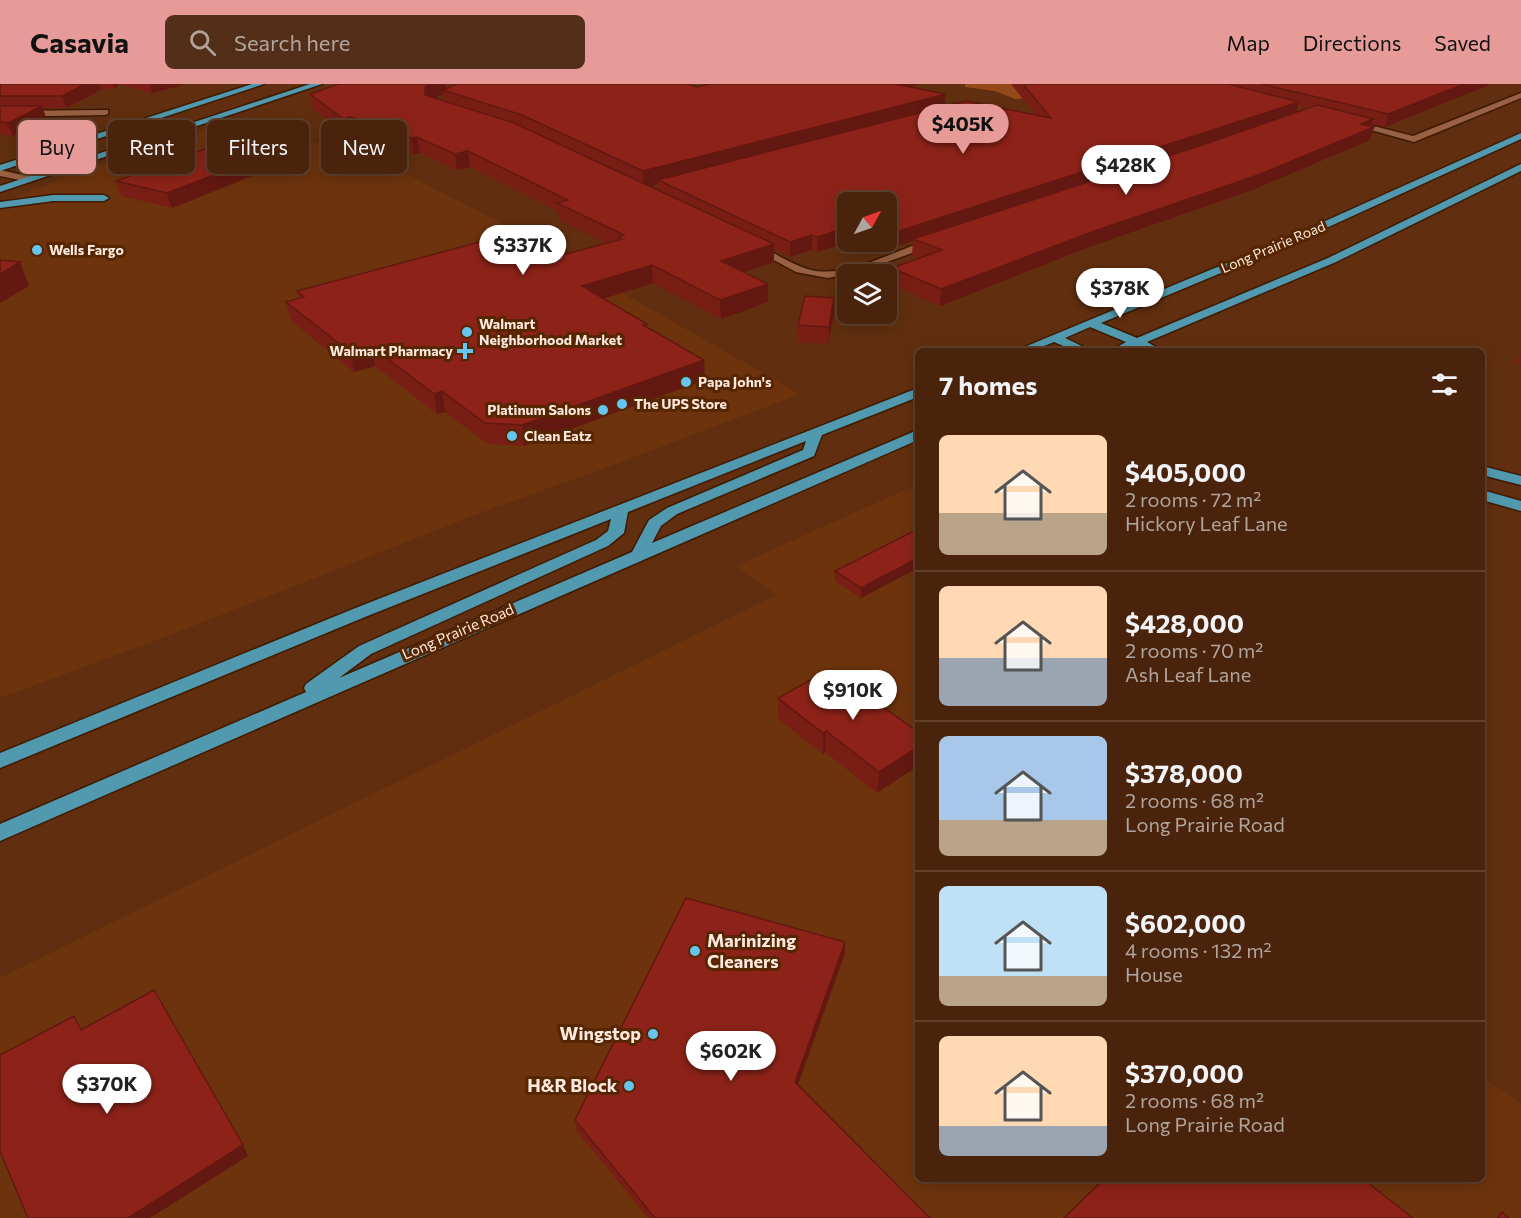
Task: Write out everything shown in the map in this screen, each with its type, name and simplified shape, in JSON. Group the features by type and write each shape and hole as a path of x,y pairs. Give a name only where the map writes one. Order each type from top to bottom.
{"main road":[{"path":"0,168 260,84"},
{"path":"0,189 318,84"},
{"name":"Long Prairie Road","path":"1030,348 1306,234 1521,136"},
{"path":"1123,348 1332,260 1521,167"},
{"path":"0,205 52,198 104,198"},
{"path":"1091,323 1150,348"},
{"path":"1055,338 1079,348"},
{"path":"0,761 337,621 915,393"},
{"path":"638,555 655,523 672,512 808,453 816,432"},
{"name":"Long Prairie Road","path":"0,833 915,436"},
{"path":"1485,471 1521,481"},
{"path":"1485,496 1521,506"},
{"path":"287,707 365,650 602,543 616,533 621,509"}],"street":[{"path":"1345,122 1414,139 1521,95"},
{"path":"0,114 105,112"},
{"path":"0,173 29,179"},
{"path":"740,239 803,270 826,275 952,236"}],"shaded area":[{"path":"965,84 1018,84 1036,97 1015,99 995,91 965,87"},
{"path":"207,129 207,174 309,174 309,142 321,144 321,174 406,174 480,212 800,394 480,513 165,637 0,698 0,203 74,174 96,174 96,167 108,163 108,174 195,174 195,133"},
{"path":"915,485 915,1182 1485,1182 1485,1078 1521,1104 1521,1218 0,1218 0,978 776,595 736,566"}],"building":[{"path":"0,84 85,84 62,96 0,96"},
{"path":"339,84 431,84 425,87 425,95 514,123 774,244 721,261 768,284 720,300 652,265 582,286 704,360 522,425 485,423 442,391 434,394 371,346 350,352 286,302 304,297 297,291 498,237 540,261 622,239 618,237 624,235 557,203 568,200 468,151 455,154 417,137 407,136 407,120 363,120 349,117 344,119 310,94"},
{"path":"457,84 687,84 697,87 709,84 894,84 946,94 643,171 522,115 443,90"},
{"path":"1023,84 1228,84 1299,102 897,232 897,192 837,192 837,231 790,242 658,180 966,101 1051,118"},
{"path":"1261,84 1464,84 1388,114"},
{"path":"1317,105 1373,119 1361,124 1374,127 1258,175 1092,232 941,289 897,270 897,266 942,250 913,239"},
{"path":"0,106 42,106 8,123 0,122"},
{"path":"207,148 207,174 216,174 167,193 116,181 135,174 195,174 195,153"},
{"path":"0,260 20,262 0,274"},
{"path":"805,296 834,298 829,327 798,325"},
{"path":"915,531 915,560 861,588 835,571"},
{"path":"823,673 849,692 856,688 915,730 915,749 879,772 778,698"},
{"path":"686,898 845,942 795,1082 930,1218 655,1218 575,1120"},
{"path":"154,990 243,1145 128,1218 28,1218 0,1151 0,1055 74,1016 81,1030"},
{"path":"1101,1182 1367,1182 1413,1218 1064,1218"},
{"path":"1502,1212 1509,1218 1498,1218"}],"place":[{"name":"Wells Fargo","path":"37,250"},
{"name":"Walmart Neighborhood Market","path":"467,332"},
{"name":"Walmart Pharmacy","path":"465,351"},
{"name":"Papa John's","path":"686,382"},
{"name":"The UPS Store","path":"622,404"},
{"name":"Platinum Salons","path":"603,410"},
{"name":"Clean Eatz","path":"512,436"},
{"name":"Marinizing Cleaners","path":"695,951"},
{"name":"Wingstop","path":"653,1034"},
{"name":"H&R Block","path":"629,1086"}]}
